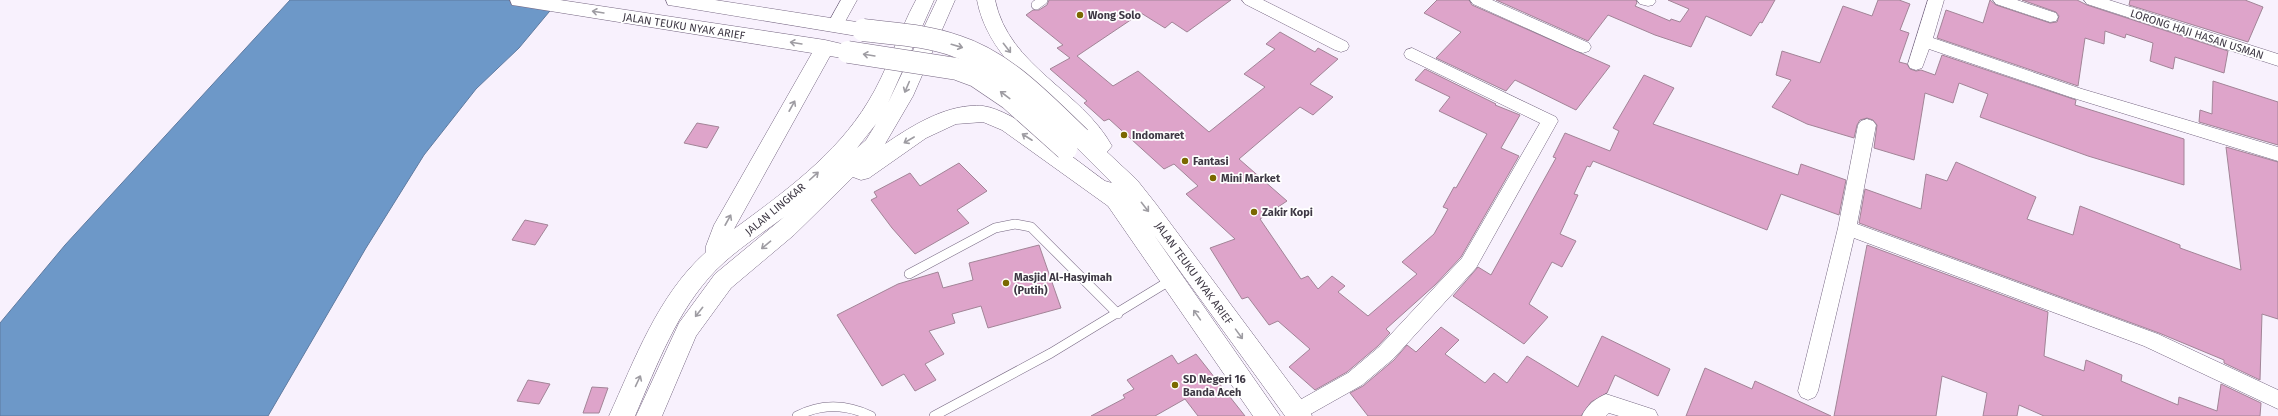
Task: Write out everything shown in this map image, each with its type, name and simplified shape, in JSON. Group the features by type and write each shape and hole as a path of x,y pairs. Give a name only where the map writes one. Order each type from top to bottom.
{"main road":[{"name":"JALAN TEUKU NYAK ARIEF","path":"519,0 957,69 976,76 1073,143 1122,193 1298,414"},
{"path":"675,0 944,43 967,49 1005,70 1025,86 1073,143"},
{"name":"JALAN LINGKAR","path":"622,416 672,310 698,275 717,256 781,207 832,160 865,123 893,78 917,15 925,0"},
{"name":"JALAN LINGKAR","path":"649,416 686,330 723,281 786,229 814,200 873,146 903,96 946,0"},
{"path":"986,0 989,15 999,38 1015,58 1095,138 1122,193"},
{"path":"717,256 717,246 722,232 825,48"},
{"path":"786,229 810,214 849,181 897,147 934,125 966,115 982,114 994,117 1052,153 1122,193"},
{"name":"JALAN TEUKU NYAK ARIEF","path":"1122,193 1148,243 1171,280 1268,416"},
{"path":"698,275 723,281"}],"street":[{"path":"835,25 849,0"},
{"path":"1250,0 1341,46"},
{"path":"1478,0 1583,47"},
{"path":"1916,64 1936,0"},
{"path":"2001,0 2050,17"},
{"name":"LORONG HAJI HASAN USMAN","path":"2092,0 2278,60"},
{"path":"1924,41 2076,93 2278,154"},
{"path":"1298,414 1355,379 1386,353 1469,263 1550,121 1412,54"},
{"path":"1808,391 1847,228 1867,125"},
{"path":"1847,228 2151,340 2278,400"},
{"path":"1592,416 1606,403 1648,416"}],"lane":[{"path":"908,274 995,228 1015,224 1023,225 1031,227 1118,314"},
{"path":"934,416 1051,353 1118,314 1171,280"},
{"path":"797,416 806,411 825,405 843,407 871,416"}],"water":[{"path":"290,0 559,0 519,48 476,89 424,155 366,248 268,416 0,416 0,323 65,245"}],"building":[{"path":"1049,0 1231,0 1187,32 1172,22 1165,28 1141,13 1077,56 1113,86 1138,71 1209,132 1265,87 1244,74 1275,49 1266,44 1280,32 1315,52 1318,48 1338,59 1310,84 1333,97 1313,115 1300,107 1239,159 1287,201 1260,219 1301,279 1308,276 1318,289 1332,276 1345,286 1338,292 1368,316 1417,274 1402,262 1434,234 1448,209 1443,207 1454,187 1456,188 1487,134 1439,111 1450,97 1415,80 1425,69 1496,104 1495,105 1520,115 1501,148 1519,156 1461,257 1435,285 1386,329 1390,333 1378,346 1347,372 1315,390 1289,367 1310,349 1278,321 1269,325 1248,297 1242,299 1210,248 1235,239 1186,194 1198,186 1174,164 1164,169 1109,119 1104,121 1084,103 1087,101 1050,69 1070,58 1057,48 1063,45 1026,15 1033,10 1039,10 1047,5"},
{"path":"1437,0 1469,0 1472,5 1610,66 1576,110 1515,80 1506,91 1436,58 1461,32 1424,13"},
{"path":"1496,0 1636,0 1637,3 1635,6 1670,21 1671,19 1680,22 1689,9 1668,0 1775,0 1762,23 1760,22 1751,36 1706,16 1691,47 1655,35 1608,15 1588,41"},
{"path":"1878,0 1899,0 1910,4 1900,30 1909,33 1899,62 1907,64 1910,69 1916,71 1921,70 1935,75 1942,55 2076,100 2075,105 2184,139 2184,185 2088,156 1980,117 1988,94 1959,83 1953,103 1925,93 1914,160 1874,148 1877,125 1873,120 1867,118 1860,120 1857,125 1854,138 1807,124 1772,107 1791,80 1776,75 1782,51 1820,63 1843,6 1872,16"},
{"path":"1990,0 1996,5 2050,23 2057,22 2059,16 2056,12 2022,0 2077,0 2087,5 2228,51 2224,73 2175,57 2173,69 2150,61 2153,43 2126,34 2125,38 2105,31 2104,44 2085,38 2078,86 1937,38 1946,10 1983,23"},
{"path":"2130,0 2245,0 2263,7 2248,42 2129,5"},
{"path":"1644,75 1674,88 1653,124 1798,175 1801,164 1846,180 1839,215 1781,194 1767,230 1593,161 1590,167 1587,166 1574,194 1578,195 1560,234 1576,241 1562,267 1552,262 1529,304 1548,317 1524,344 1453,296 1478,267 1491,275 1556,158 1553,157 1565,133 1610,151 1619,131 1613,128"},
{"path":"2213,81 2278,102 2278,145 2199,122 2200,110 2212,114"},
{"path":"697,123 719,127 707,148 684,143"},
{"path":"2226,147 2278,162 2278,319 2262,314 2260,380 2224,363 2224,360 2159,333 1859,223 1865,189 1921,209 1926,174 1947,181 1956,162 2036,197 2027,219 2073,235 2080,206 2180,245 2180,248 2241,270"},
{"path":"959,163 987,191 957,210 969,223 915,254 892,228 871,200 877,197 874,192 910,173 920,186"},
{"path":"525,220 548,225 535,245 512,240"},
{"path":"1039,245 1061,308 988,328 981,306 952,314 955,323 929,331 944,354 925,364 936,380 915,391 904,374 882,386 837,315 898,284 938,272 943,288 973,280 969,263"},
{"path":"1867,245 2048,312 2044,356 2084,371 2086,360 2122,375 2121,381 2178,405 2179,397 2217,411 2221,384 2261,403 2260,416 2044,416 2019,405 2017,416 1983,416 1987,393 1942,376 1936,416 1834,416"},
{"path":"1441,327 1459,340 1445,354 1485,383 1494,373 1507,383 1527,356 1578,387 1602,336 1670,369 1658,396 1615,375 1607,393 1591,402 1581,416 1368,416 1350,393 1363,386 1394,360 1407,345 1416,352"},
{"name":"SD Negeri 16 Banda Aceh","path":"1196,354 1245,416 1198,416 1185,399 1155,416 1091,416 1125,398 1123,395 1134,389 1127,380 1172,355 1178,364"},
{"path":"1705,368 1752,389 1755,381 1831,416 1686,416"},
{"path":"528,380 550,384 539,404 517,401"},
{"path":"592,387 608,388 599,413 583,413"}],"place":[{"name":"Wong Solo","path":"1080,15"},
{"name":"Indomaret","path":"1124,135"},
{"name":"Fantasi","path":"1185,161"},
{"name":"Mini Market","path":"1213,178"},
{"name":"Zakir Kopi","path":"1254,212"},
{"name":"Masjid Al-Hasyimah (Putih)","path":"1006,283"},
{"name":"SD Negeri 16 Banda Aceh","path":"1175,385"}]}
